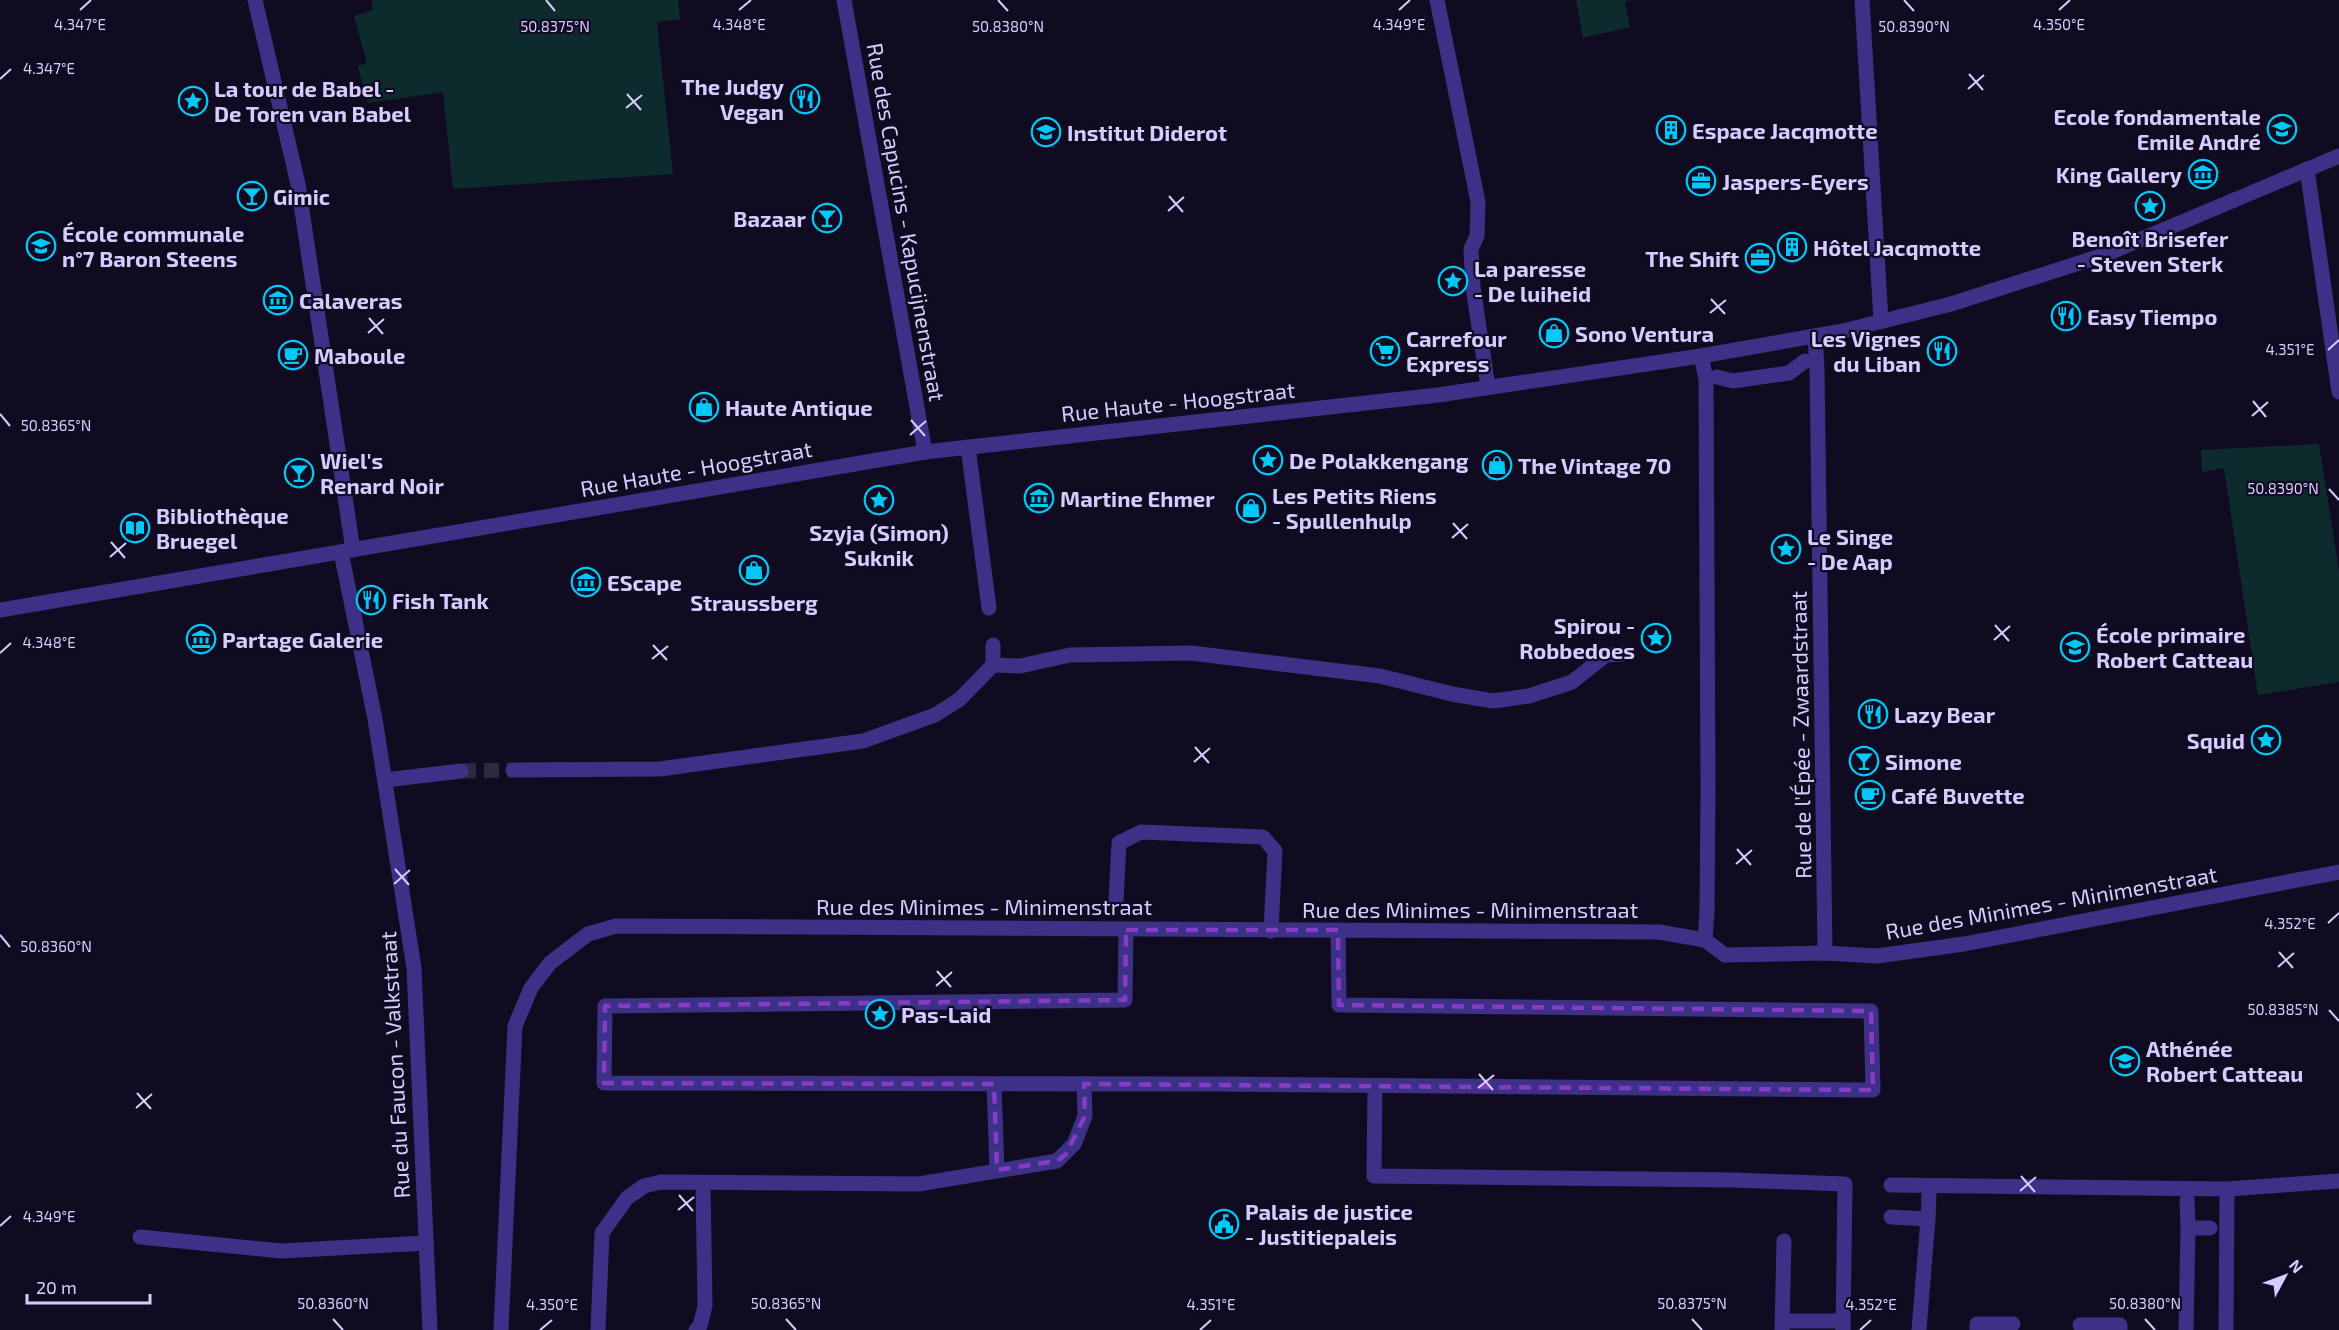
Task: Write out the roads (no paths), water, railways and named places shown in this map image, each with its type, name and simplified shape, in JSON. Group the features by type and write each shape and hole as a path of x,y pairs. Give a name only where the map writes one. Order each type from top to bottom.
{"street":[{"name":"Rue du Faucon - Valkstraat","path":"255,0 298,184 348,551 414,968 430,1330"},
{"name":"Rue des Capucins - Kapucijnenstraat","path":"844,0 925,452"},
{"path":"1437,0 1478,202 1477,236 1471,249 1473,287 1488,387"},
{"path":"1862,0 1881,321"},
{"name":"Rue Haute - Hoogstraat","path":"0,610 925,452 1426,396 1701,356 1843,332 1951,304 2104,255 2339,156"},
{"path":"2307,169 2339,392"},
{"name":"Rue de l'Épée - Zwaardstraat","path":"1815,336 1818,381 1824,953"},
{"path":"1701,356 1706,379 1708,806 1705,940"},
{"path":"1717,376 1733,381 1789,373 1804,361"},
{"path":"968,447 989,608"},
{"path":"513,770 660,769 863,741 935,715 960,699 993,665 993,645"},
{"path":"993,665 1020,666 1070,655 1191,653 1380,676 1452,694 1493,700 1529,696 1572,682 1606,655 1623,654"},
{"path":"385,780 461,771"},
{"path":"1116,900 1119,843 1141,832 1263,837 1275,851 1270,931"},
{"name":"Rue des Minimes - Minimenstraat","path":"501,1330 515,1026 531,988 550,963 588,934 616,926 1659,932 1705,940 1725,955 1824,953 1877,956 1965,944 2339,872"},
{"path":"1126,930 1125,1000 605,1006 604,1083 1873,1090 1871,1011 1339,1005 1338,930"},
{"path":"994,1084 998,1170"},
{"path":"598,1330 602,1233 627,1197 644,1186 661,1182 919,1184 1057,1161 1074,1144 1085,1116 1084,1084"},
{"path":"1375,1086 1374,1176 1734,1180 1845,1184 1843,1325 1782,1325 1784,1241"},
{"path":"1891,1185 2227,1189 2339,1181"},
{"path":"696,1330 700,1326 705,1306 703,1184"},
{"path":"2226,1330 2227,1189"},
{"path":"1919,1330 1929,1195"},
{"path":"2186,1330 2187,1199"},
{"path":"1891,1217 1928,1219"},
{"path":"2188,1228 2210,1228"},
{"path":"140,1237 281,1251 426,1243"},
{"path":"1977,1330 1977,1324 2013,1324"},
{"path":"2080,1325 2120,1325 2120,1330"}],"tunnel":[{"path":"461,771 513,770"}],"place":[{"name":"The Judgy Vegan","path":"805,99"},
{"name":"La tour de Babel - De Toren van Babel","path":"193,101"},
{"name":"Ecole fondamentale Emile André","path":"2282,129"},
{"name":"Espace Jacqmotte","path":"1671,130"},
{"name":"Institut Diderot","path":"1046,132"},
{"name":"King Gallery","path":"2203,174"},
{"name":"Jaspers-Eyers","path":"1701,181"},
{"name":"Gimic","path":"252,196"},
{"name":"Benoît Brisefer - Steven Sterk","path":"2150,206"},
{"name":"Bazaar","path":"827,218"},
{"name":"École communale n°7 Baron Steens","path":"41,246"},
{"name":"Hôtel Jacqmotte","path":"1792,247"},
{"name":"The Shift","path":"1760,258"},
{"name":"La paresse - De luiheid","path":"1453,281"},
{"name":"Calaveras","path":"278,300"},
{"name":"Easy Tiempo","path":"2066,316"},
{"name":"Sono Ventura","path":"1554,333"},
{"name":"Carrefour Express","path":"1385,351"},
{"name":"Les Vignes du Liban","path":"1942,351"},
{"name":"Maboule","path":"293,355"},
{"name":"Haute Antique","path":"704,407"},
{"name":"De Polakkengang","path":"1268,460"},
{"name":"The Vintage 70","path":"1497,465"},
{"name":"Wiel's Renard Noir","path":"299,473"},
{"name":"Martine Ehmer","path":"1039,498"},
{"name":"Szyja (Simon) Suknik","path":"879,500"},
{"name":"Les Petits Riens - Spullenhulp","path":"1251,508"},
{"name":"Bibliothèque Bruegel","path":"135,528"},
{"name":"Le Singe - De Aap","path":"1786,549"},
{"name":"Straussberg","path":"754,570"},
{"name":"EScape","path":"586,582"},
{"name":"Fish Tank","path":"371,600"},
{"name":"Spirou - Robbedoes","path":"1656,638"},
{"name":"Partage Galerie","path":"201,639"},
{"name":"École primaire Robert Catteau","path":"2075,647"},
{"name":"Lazy Bear","path":"1873,714"},
{"name":"Squid","path":"2266,740"},
{"name":"Simone","path":"1864,761"},
{"name":"Café Buvette","path":"1870,795"},
{"name":"Pas-Laid","path":"880,1014"},
{"name":"Athénée Robert Catteau","path":"2125,1061"},
{"name":"Palais de justice - Justitiepaleis","path":"1224,1224"}]}
